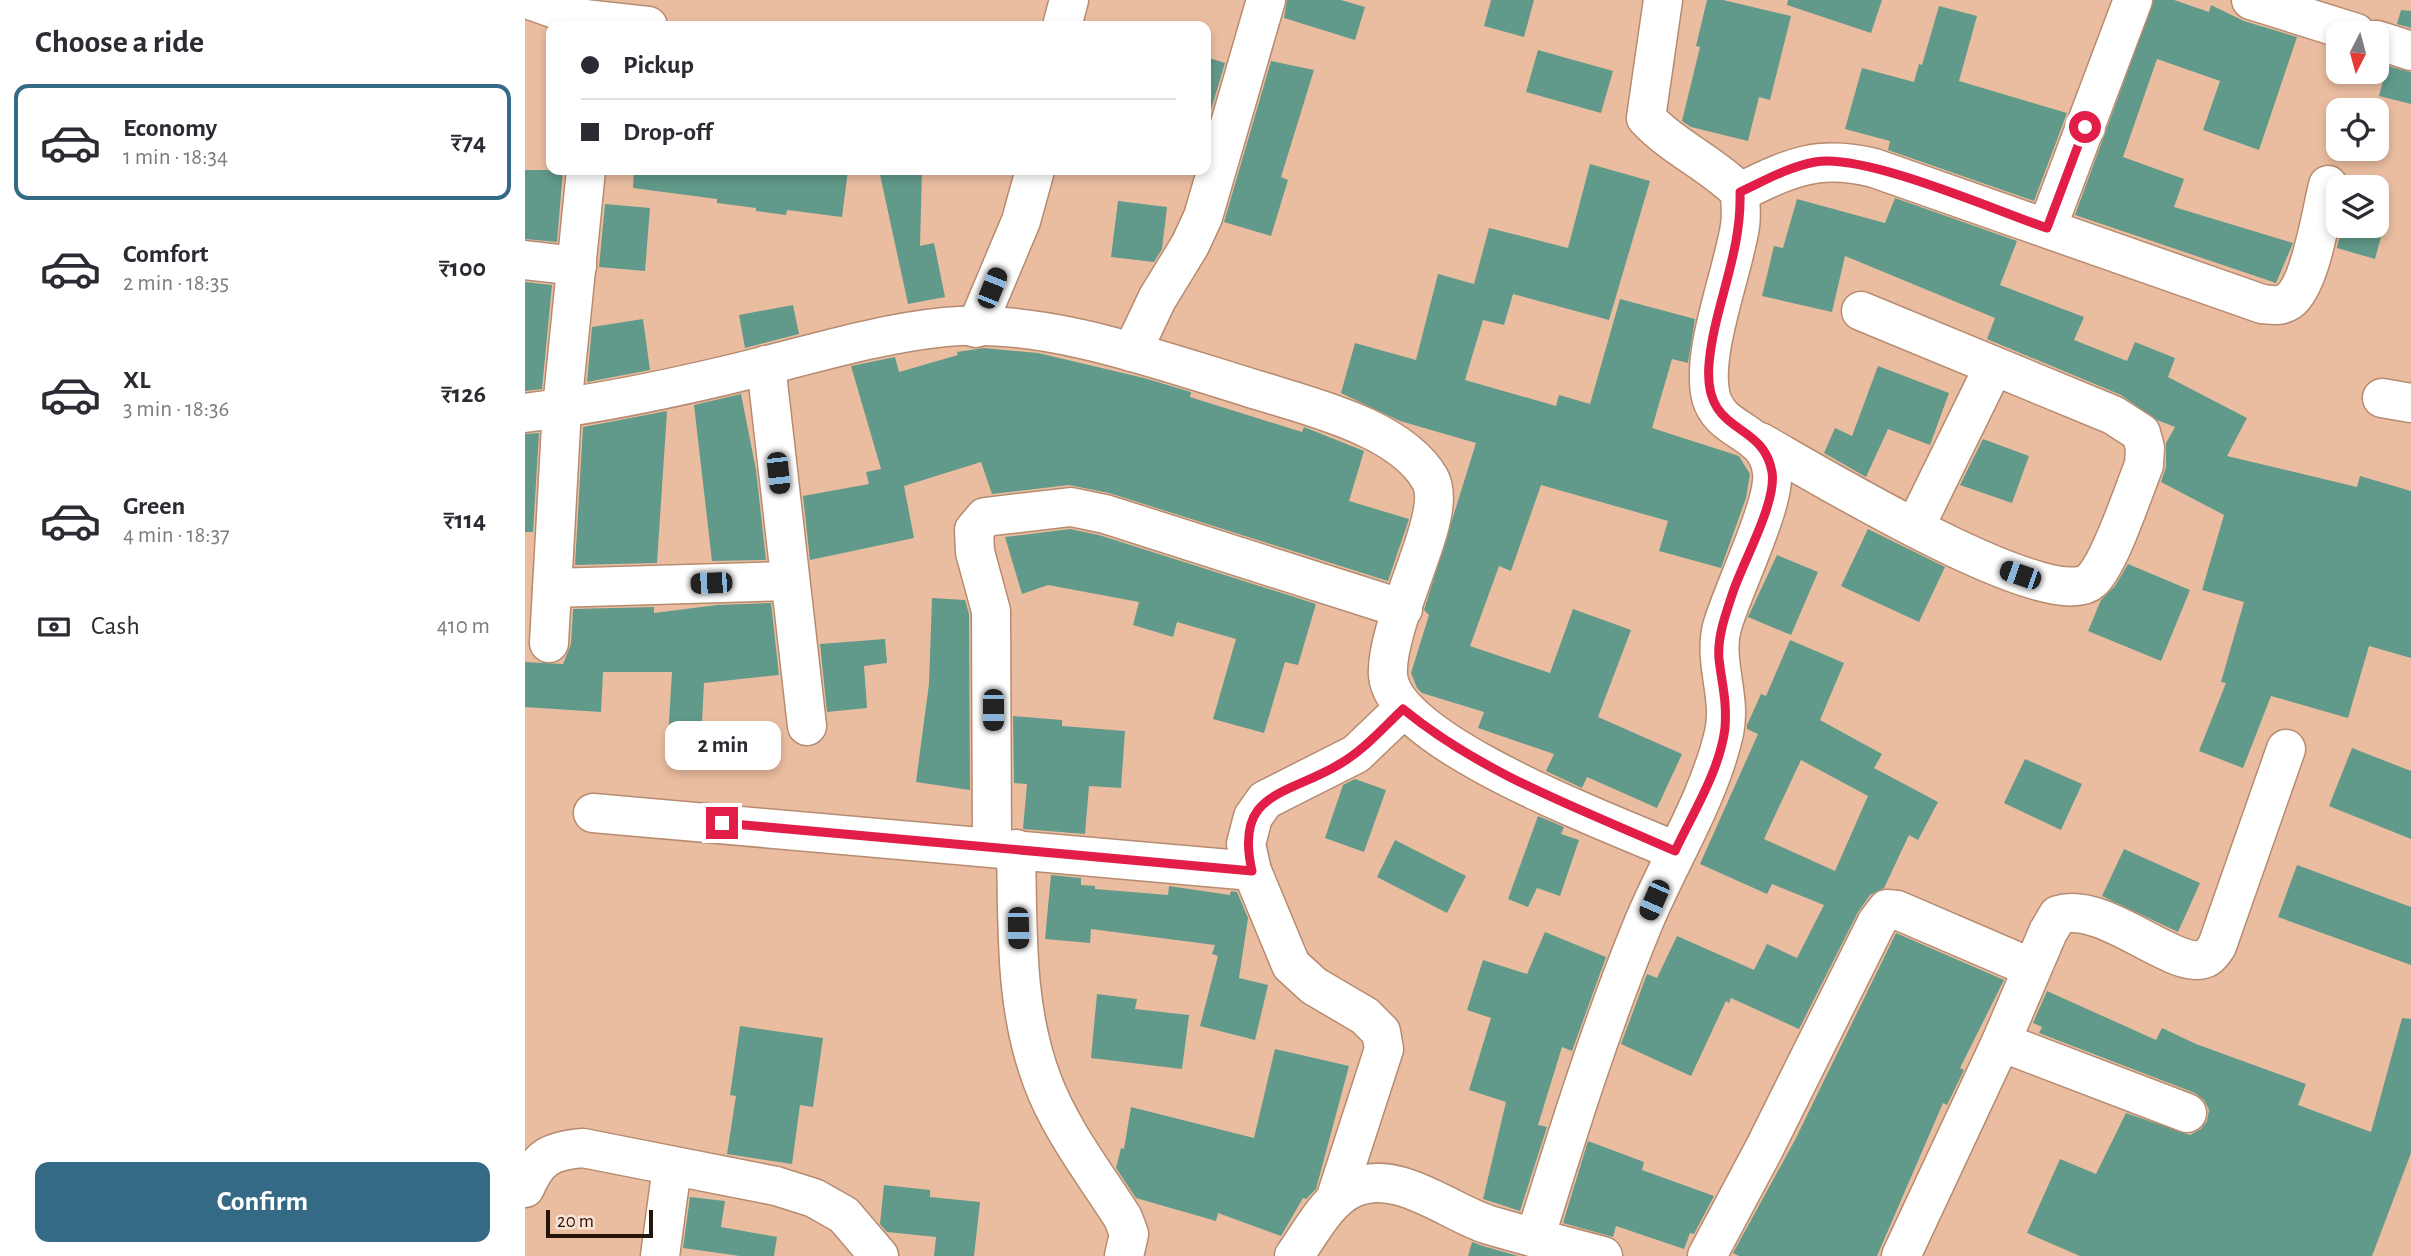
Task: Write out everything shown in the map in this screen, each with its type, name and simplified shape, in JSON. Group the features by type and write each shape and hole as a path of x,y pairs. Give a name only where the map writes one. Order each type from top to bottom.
{"street":[{"path":"530,0 580,21"},
{"path":"1063,21 1069,0"},
{"path":"1132,352 1157,299 1190,245 1203,217 1266,0"},
{"path":"1663,0 1646,118 1665,138 1720,172 1740,192 1741,223 1709,365 1711,398 1724,419 1760,442 1983,562 2051,585 2075,587 2091,582 2104,563 2144,465 2145,448 2141,433 2113,415 1861,311"},
{"path":"2047,228 2133,0"},
{"path":"2251,0 2326,24"},
{"path":"2389,44 2411,51"},
{"path":"1740,192 1815,162 1842,160 1874,168 2262,304 2279,306 2290,300 2302,286 2326,193"},
{"path":"549,643 562,408 586,175"},
{"path":"976,328 1021,221 1034,175"},
{"path":"525,260 577,266"},
{"path":"525,413 562,408 767,365 830,347 947,327 1066,336 1132,352 1287,400 1366,428 1379,433 1411,455 1433,482 1432,518 1403,609 1387,677 1403,709 1442,740 1500,774 1675,851"},
{"path":"767,365 807,726"},
{"path":"1915,527 1994,366"},
{"path":"1535,1238 1599,1041 1643,924 1713,769 1724,730 1726,692 1719,658 1721,631 1733,590 1767,505 1772,472 1760,442"},
{"path":"1124,1256 1129,1234 1123,1218 1059,1116 1042,1082 1023,1016 1004,848 991,611 975,552 974,530 985,517 1071,506 1105,514 1403,609"},
{"path":"552,588 790,580"},
{"path":"1294,1256 1335,1200 1384,1049 1381,1032 1365,1016 1314,986 1291,965 1252,871 1245,844 1253,817 1265,800 1356,754 1403,709"},
{"path":"1901,1256 2058,915 2070,911 2092,914 2180,956 2197,960 2208,957 2217,946 2285,749"},
{"path":"593,813 1252,871"},
{"path":"1707,1256 1764,1149 1877,922 1887,909 1896,910 2032,968"},
{"path":"2001,1042 2186,1113"},
{"path":"525,1188 534,1168 555,1151 583,1148 776,1186 814,1198 844,1215 879,1256"},
{"path":"660,1256 672,1167"},
{"path":"1335,1200 1354,1187 1381,1184 1413,1190 1486,1224 1603,1256"}],"building":[{"path":"1287,0 1341,0 1365,7 1355,40 1284,18"},
{"path":"1491,0 1534,0 1524,37 1484,26"},
{"path":"1707,0 1723,0 1791,16 1770,100 1759,97 1748,141 1691,127 1682,121 1700,47 1696,46"},
{"path":"1788,0 1882,0 1871,33 1787,5"},
{"path":"2154,0 2174,0 2209,12 2211,5 2244,21 2297,37 2259,150 2203,130 2220,81 2157,59 2123,157 2184,179 2174,207 2293,243 2276,283 2075,215"},
{"path":"1939,6 1977,16 1959,81 2067,113 2034,201 1888,150 1890,141 1845,129 1862,68 1914,82 1919,64 1922,65"},
{"path":"2401,10 2411,11 2411,28 2397,24"},
{"path":"1538,50 1613,71 1601,113 1526,92"},
{"path":"1211,59 1225,63 1211,110"},
{"path":"1271,61 1314,70 1281,177 1288,180 1271,236 1224,222"},
{"path":"2389,66 2411,72 2411,104 2379,96 2382,84 2389,84"},
{"path":"1590,164 1650,181 1609,320 1513,294 1504,325 1483,320 1465,380 1556,406 1559,395 1590,404 1620,299 1695,319 1688,363 1672,359 1652,428 1739,456 1750,474 1746,498 1721,568 1659,551 1668,521 1541,485 1511,571 1499,566 1470,646 1550,673 1573,609 1631,630 1598,717 1682,754 1657,808 1587,777 1582,788 1546,771 1554,754 1478,728 1484,712 1422,693 1417,688 1411,673 1429,615 1424,610 1476,443 1400,421 1341,393 1355,343 1416,360 1438,274 1474,284 1489,228 1568,248"},
{"path":"525,170 546,170 546,175 563,175 557,242 525,239"},
{"path":"634,175 847,175 842,217 787,210 786,215 756,211 756,208 717,203 717,199 633,188"},
{"path":"880,175 922,175 920,246 934,243 945,297 908,304"},
{"path":"1895,198 2017,241 2000,285 2084,317 2074,340 2127,361 2135,342 2175,358 2168,377 2247,418 2227,456 2357,487 2360,476 2411,491 2411,658 2369,646 2348,718 2271,696 2243,768 2199,751 2226,683 2221,682 2244,602 2202,590 2224,515 2161,482 2166,467 2166,443 2175,427 2157,420 2121,395 1987,339 1995,318 1845,256 1832,312 1762,296 1774,246 1783,248 1797,199 1885,223"},
{"path":"1118,201 1167,207 1162,249 1154,262 1111,257"},
{"path":"605,204 650,208 645,271 599,267"},
{"path":"2339,238 2381,238 2375,259 2337,248"},
{"path":"525,282 552,285 542,389 525,391"},
{"path":"793,305 799,334 745,348 739,315"},
{"path":"643,319 650,370 587,382 592,327"},
{"path":"984,348 1038,353 1144,378 1191,392 1190,397 1302,432 1304,427 1364,451 1349,501 1409,519 1388,581 1109,493 1069,485 992,494 981,462 904,486 914,538 810,560 803,496 869,484 866,472 881,469 851,366 895,357 899,372 958,355 957,352"},
{"path":"1878,366 1949,393 1930,445 1888,429 1866,477 1824,453 1835,428 1852,436"},
{"path":"741,394 756,470 766,560 712,561 694,405"},
{"path":"667,411 657,563 575,565 583,427"},
{"path":"539,433 533,532 525,532 525,434"},
{"path":"1983,439 2029,456 2012,503 1960,485"},
{"path":"1070,529 1099,535 1316,604 1298,665 1285,662 1264,733 1213,719 1236,639 1177,622 1173,637 1133,625 1139,602 1048,585 1022,594 1005,537"},
{"path":"1868,529 1945,567 1919,622 1841,586"},
{"path":"1777,555 1818,572 1791,635 1748,617"},
{"path":"2128,564 2190,590 2161,661 2088,631 2101,600 2115,586"},
{"path":"932,598 965,600 969,614 970,790 916,782 929,684"},
{"path":"771,603 779,675 704,683 701,740 668,738 672,672 603,672 601,712 525,707 525,662 563,664 571,644 573,609 654,607 654,613 717,605"},
{"path":"885,639 887,663 864,666 867,708 827,712 820,644"},
{"path":"1790,640 1844,663 1820,720 1882,754 1874,768 1938,802 1918,840 1909,835 1884,888 1870,895 1858,912 1799,1029 1731,998 1729,1003 1726,1001 1691,1076 1621,1044 1647,974 1657,978 1677,936 1754,970 1767,944 1797,958 1824,905 1772,884 1767,894 1700,864 1758,734 1747,729 1747,725 1761,694 1766,696","holes":["1801,760 1868,796 1835,871 1764,839"]},
{"path":"1013,716 1062,720 1062,726 1125,731 1121,788 1089,786 1085,834 1023,829 1027,784 1014,783"},
{"path":"2352,748 2411,771 2411,839 2329,806"},
{"path":"2025,759 2082,784 2061,830 2004,803"},
{"path":"1355,779 1386,790 1364,852 1325,838 1343,785"},
{"path":"1538,816 1564,827 1561,834 1579,840 1560,896 1537,888 1528,907 1508,899"},
{"path":"1395,840 1466,876 1447,913 1377,877"},
{"path":"2124,849 2200,883 2178,932 2102,896"},
{"path":"2297,865 2411,907 2411,965 2278,917"},
{"path":"1051,875 1081,878 1081,885 1095,886 1095,889 1168,895 1169,886 1230,895 1231,891 1237,892 1248,918 1239,978 1268,985 1255,1040 1200,1026 1218,956 1212,954 1215,945 1091,929 1090,943 1045,939"},
{"path":"1545,932 1606,957 1572,1051 1562,1047 1538,1125 1547,1127 1520,1211 1483,1199 1506,1102 1469,1090 1491,1018 1467,1010 1483,960 1527,974"},
{"path":"1896,933 2004,980 1960,1068 1964,1070 1947,1105 1943,1103 1877,1256 1739,1256 1733,1253 1795,1140"},
{"path":"2047,991 2156,1040 2162,1028 2196,1044 2306,1084 2298,1105 2371,1132 2402,1018 2411,1019 2411,1153 2372,1256 2080,1256 2027,1233 2060,1159 2096,1174 2126,1113 2190,1135 2201,1129 2207,1121 2209,1110 2204,1100 2195,1093 2039,1033 2042,1027 2033,1023"},
{"path":"1097,994 1137,999 1135,1009 1189,1015 1182,1069 1091,1058"},
{"path":"740,1026 823,1038 813,1107 800,1105 792,1164 727,1154 736,1096 730,1095"},
{"path":"1275,1049 1349,1066 1316,1189 1306,1199 1303,1198 1281,1236 1218,1213 1216,1221 1136,1198 1116,1168 1121,1148 1124,1149 1131,1107 1254,1138"},
{"path":"1588,1141 1644,1162 1642,1170 1714,1196 1694,1234 1690,1233 1684,1249 1616,1226 1613,1237 1563,1223"},
{"path":"884,1185 930,1190 930,1197 980,1202 974,1256 934,1256 936,1237 887,1232 880,1224"},
{"path":"690,1197 725,1201 721,1227 777,1237 774,1256 740,1256 683,1248"},
{"path":"1472,1242 1483,1246 1518,1256 1468,1256"}],"route":[{"path":"722,823 1252,871 1245,844 1253,817 1265,800 1356,754 1403,709 1442,740 1500,774 1675,851 1713,769 1724,730 1726,692 1719,658 1721,631 1733,590 1767,505 1772,472 1760,442 1724,419 1711,398 1709,365 1741,223 1740,192 1777,174 1815,162 1842,160 1874,168 2047,228 2085,127"}]}
